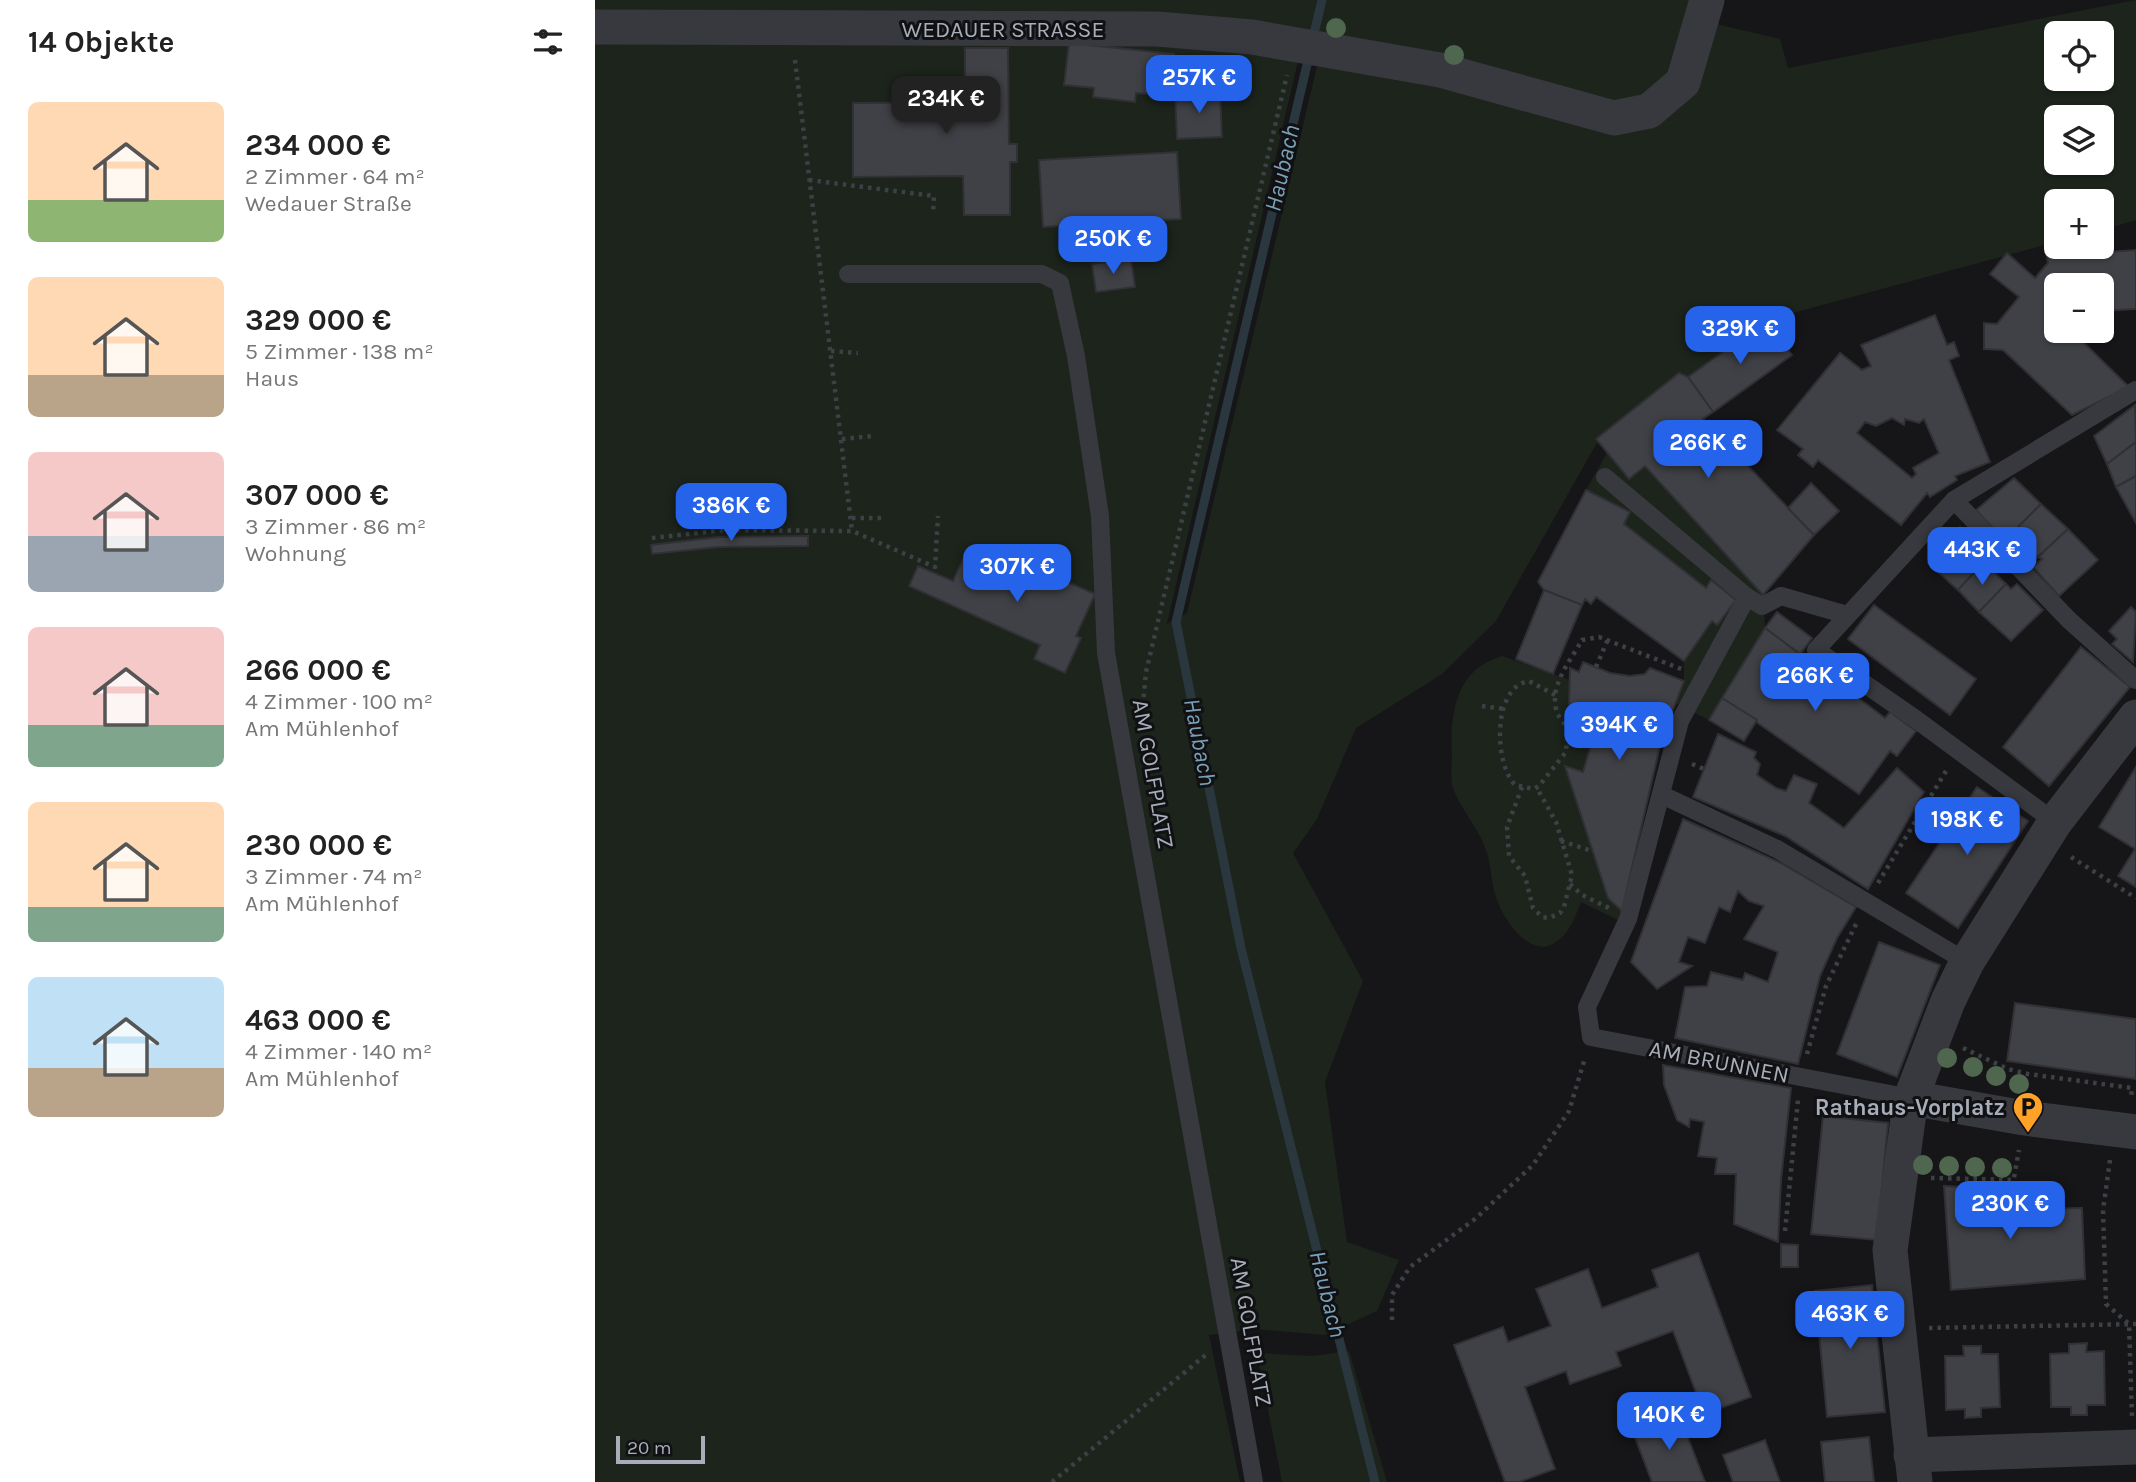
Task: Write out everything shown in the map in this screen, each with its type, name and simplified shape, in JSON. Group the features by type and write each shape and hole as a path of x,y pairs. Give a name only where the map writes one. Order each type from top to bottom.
{"street":[{"name":"WEDAUER STRASSE","path":"595,27 1157,29 1309,46 1440,70 1614,118 1649,111 1683,82 1707,0"},
{"path":"2134,1447 1913,1469 1890,1250 1911,1098 1967,962 2049,831 2136,717"},
{"name":"AM BRUNNEN","path":"1911,1098 2024,1118 2126,1130"}],"lane":[{"name":"AM GOLFPLATZ","path":"848,274 1042,274 1060,283 1076,355 1100,516 1107,653 1254,1482"},
{"path":"2049,831 1917,720 1816,650 1954,500 2136,390"},
{"path":"1605,477 1747,597 1762,606 1781,596 1847,615"},
{"path":"1954,500 2069,620 2136,680"},
{"path":"1591,1037 1587,1007 1628,919 1680,721 1702,675 1747,597"},
{"path":"1662,795 1777,849 1967,962"},
{"name":"AM BRUNNEN","path":"1591,1037 1911,1098"}],"path":[{"path":"791,29 852,531"},
{"path":"1142,723 1146,672 1309,46"},
{"path":"809,180 934,196 933,213"},
{"path":"831,351 858,353"},
{"path":"842,439 873,436"},
{"path":"652,538 725,530 852,531 935,567 938,516"},
{"path":"852,519 881,518"},
{"path":"1555,695 1539,683 1520,682 1513,688 1504,709 1501,754 1510,781 1522,788 1537,788 1559,763 1568,742 1568,729 1557,713 1555,695 1557,684 1582,640 1599,636 1665,665 1702,675"},
{"path":"1595,667 1608,639"},
{"path":"1482,706 1504,709"},
{"path":"1568,742 1591,746"},
{"path":"1785,1231 1800,1078 1826,986 1867,901 1958,753"},
{"path":"1522,788 1507,827 1509,856 1524,876 1533,908 1542,917 1549,918 1560,913 1570,884 1571,866 1556,822 1537,788"},
{"path":"2049,831 2136,898"},
{"path":"1561,841 1592,851"},
{"path":"1570,884 1582,895 1628,919"},
{"path":"1935,1035 2008,1069 2132,1088 2126,1130 2103,1210 2106,1304 2133,1324"},
{"path":"1392,1320 1392,1295 1410,1267 1475,1219 1533,1165 1569,1111 1591,1037"},
{"path":"2011,1194 2024,1118"},
{"path":"1901,1177 2014,1180"},
{"path":"1900,1329 2133,1324"},
{"path":"2133,1324 2134,1447"},
{"path":"1052,1482 1208,1353 1228,1343"}],"shaded area":[{"path":"595,0 1691,0 1691,18 1780,39 1788,68 2136,0 2136,220 2114,226 2114,189 2044,189 2044,245 1767,320 1688,377 1679,373 1596,439 1598,441 1496,621 1442,674 1356,728 1317,819 1293,853 1363,981 1325,1082 1347,1242 1399,1260 1377,1311 1325,1335 1256,1329 1209,1335 1240,1482 595,1482","holes":["1304,35 1324,37 1187,613 1167,624"]},
{"path":"1607,453 1629,478 1645,466 1763,595 1765,628 1709,720 1675,703 1684,681 1684,661 1712,621 1717,624 1711,581 1706,588 1624,524 1630,511 1586,490"},
{"path":"1502,656 1570,680 1569,704 1598,720 1583,772 1565,767 1608,898 1622,911 1618,920 1581,902 1565,934 1546,946 1537,946 1527,941 1504,915 1494,891 1487,851 1452,784 1452,724 1459,695 1474,671"},
{"path":"1349,1351 1387,1482 1282,1482 1257,1353 1313,1356"}],"building":[{"path":"1069,43 1174,54 1170,96 1136,93 1135,102 1093,97 1094,88 1064,85"},
{"path":"965,48 1008,48 1009,144 1017,144 1017,162 1010,162 1010,215 964,215 963,176 853,177 853,103 965,102"},
{"path":"1220,91 1222,137 1177,139 1175,93"},
{"path":"1177,152 1181,219 1043,227 1039,160"},
{"path":"2136,250 2136,309 2114,310 2114,273 2044,273 2044,343 2084,343 2129,387 2072,415 2003,350 1984,349 1984,323 1997,324 2019,297 1990,274 2007,253 2035,278 2048,263 2047,259 2114,259 2114,252"},
{"path":"1131,259 1135,287 1096,292 1092,264"},
{"path":"1935,315 1947,345 1954,342 1959,356 1949,360 1990,462 1955,476 1957,480 1930,497 1927,493 1901,525 1818,460 1813,467 1798,455 1803,449 1777,430 1840,353 1862,370 1871,366 1861,345","holes":["1892,418 1904,425 1905,419 1919,423 1924,419 1939,453 1913,468 1916,474 1912,478 1857,433 1865,422 1876,426"]},
{"path":"1767,320 1792,355 1713,412 1688,377"},
{"path":"1679,373 1688,377 1713,412 1703,419 1814,535 1763,595 1645,466 1629,479 1596,439"},
{"path":"2135,405 2136,442 2107,464 2094,436"},
{"path":"2136,442 2136,476 2116,487 2107,464"},
{"path":"2136,476 2136,523 2116,487"},
{"path":"2014,478 2041,504 2005,541 1976,510"},
{"path":"1811,483 1839,511 1814,535 1788,508"},
{"path":"1586,490 1630,512 1624,524 1706,588 1711,580 1736,600 1717,625 1712,621 1684,661 1596,597 1591,604 1585,599 1582,605 1544,590 1538,582"},
{"path":"2041,504 2068,529 2038,557 2013,532"},
{"path":"1960,527 1989,557 1958,590 1928,563"},
{"path":"2068,529 2098,560 2059,596 2033,567 2042,559 2038,557"},
{"path":"808,536 808,546 719,547 652,554 651,545 718,537"},
{"path":"985,556 1018,571 1022,562 1095,594 1076,636 1081,638 1065,673 1034,659 1040,645 909,586 918,566 953,581 963,559 981,566"},
{"path":"1984,562 2006,584 1979,612 1958,590"},
{"path":"2006,584 2011,589 2017,584 2043,610 2011,641 1979,612"},
{"path":"1544,590 1582,605 1553,674 1516,659"},
{"path":"1874,605 1976,679 1950,715 1848,639"},
{"path":"2131,607 2136,612 2133,662 2112,644 2117,639 2109,631"},
{"path":"1777,612 1812,638 1800,654 1765,628"},
{"path":"1765,628 1885,718 1890,712 1916,731 1897,756 1890,751 1859,794 1722,698"},
{"path":"2081,647 2130,687 2049,786 2003,747"},
{"path":"1583,662 1610,673 1630,676 1645,674 1650,668 1684,681 1661,741 1622,911 1608,898 1565,766 1583,772 1598,720 1587,718 1578,708 1569,704 1570,668 1579,672"},
{"path":"1722,698 1757,720 1744,741 1709,720"},
{"path":"1718,734 1756,752 1754,758 1760,764 1757,775 1776,788 1786,791 1794,775 1817,784 1809,803 1844,828 1897,768 1924,792 1868,889 1785,836 1693,797"},
{"path":"2136,767 2136,887 2118,876 2135,849 2099,827"},
{"path":"1977,787 2028,821 1958,928 1906,893"},
{"path":"1683,819 1781,863 1856,907 1837,938 1820,976 1798,1064 1675,1038 1685,987 1707,986 1711,972 1743,980 1745,973 1768,982 1778,952 1744,939 1764,906 1749,901 1738,891 1730,912 1719,907 1705,943 1688,937 1679,962 1692,966 1657,989 1631,962"},
{"path":"1879,942 1940,965 1897,1077 1837,1054"},
{"path":"2015,1003 2136,1019 2136,1079 2007,1061"},
{"path":"1663,1065 1791,1088 1781,1180 1778,1242 1734,1224 1736,1174 1715,1174 1717,1158 1698,1156 1704,1122 1690,1119 1689,1127 1677,1120 1664,1085"},
{"path":"1823,1116 1888,1123 1877,1240 1811,1234"},
{"path":"1944,1186 2003,1189 2004,1209 2082,1208 2085,1279 1951,1290"},
{"path":"1781,1244 1798,1245 1798,1267 1781,1267"},
{"path":"1698,1253 1751,1397 1704,1414 1673,1331 1616,1352 1621,1366 1570,1384 1566,1371 1525,1387 1555,1469 1519,1482 1505,1482 1454,1345 1503,1327 1508,1342 1551,1326 1536,1289 1588,1269 1602,1308 1658,1287 1652,1270"},
{"path":"1872,1285 1885,1412 1827,1417 1815,1291"},
{"path":"2087,1343 2086,1352 2104,1351 2105,1405 2087,1405 2087,1415 2071,1415 2071,1407 2051,1407 2050,1354 2069,1353 2069,1344"},
{"path":"1963,1346 1981,1346 1981,1354 1998,1354 2000,1407 1981,1408 1981,1417 1965,1418 1965,1409 1946,1410 1945,1356 1964,1356"},
{"path":"1679,1414 1705,1482 1652,1482 1633,1432"},
{"path":"1869,1437 1874,1482 1825,1482 1821,1442"},
{"path":"1765,1440 1780,1482 1733,1482 1723,1455"}],"waterway":[{"name":"Haubach","path":"1312,42 1322,0"},
{"name":"Haubach","path":"1309,56 1176,622 1241,948 1375,1482"}],"place":[{"name":"Rathaus-Vorplatz","path":"2028,1134"}]}
